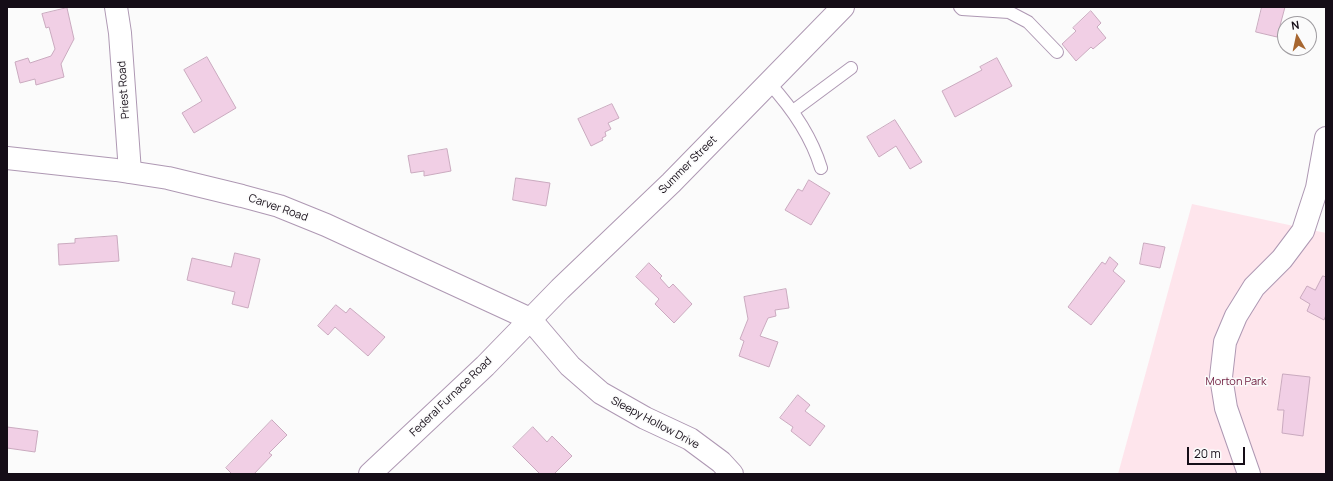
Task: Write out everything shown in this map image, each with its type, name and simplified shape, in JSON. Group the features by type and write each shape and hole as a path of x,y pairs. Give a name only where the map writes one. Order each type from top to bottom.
{"street":[{"name":"Priest Road","path":"116,7 120,33 130,172"},
{"name":"Summer Street","path":"530,319 671,182 843,7"},
{"path":"1249,474 1226,408 1221,377 1225,342 1236,316 1254,287 1282,259 1303,232 1317,188 1326,138"},
{"name":"Carver Road","path":"7,158 130,172 168,178 279,206 326,224 530,319"},
{"name":"Federal Furnace Road","path":"370,474 484,366 530,319"},
{"name":"Sleepy Hollow Drive","path":"530,319 570,366 602,393 645,418 690,439 721,462 732,474"}],"lane":[{"path":"960,7 962,9 1009,12 1028,22 1057,52"},
{"path":"793,111 851,68"},
{"path":"769,82 793,111 813,146 821,168"}],"green space":[{"name":"Morton Park","path":"1192,204 1326,233 1326,474 1118,474"}],"building":[{"path":"1262,7 1285,7 1283,16 1277,16 1277,37 1256,32"},
{"path":"67,8 74,39 61,64 64,77 36,85 35,79 20,83 15,62 28,58 30,63 51,56 55,49 49,27 46,28 42,14"},
{"path":"1091,11 1101,23 1097,27 1106,38 1093,49 1091,47 1076,61 1062,44 1076,31 1073,28"},
{"path":"207,57 236,108 194,133 182,113 202,101 184,70"},
{"path":"997,58 1012,86 955,117 942,91 982,70 980,67"},
{"path":"612,104 619,118 608,123 611,129 605,132 606,136 602,138 603,140 591,146 578,119"},
{"path":"895,120 922,162 910,169 896,146 879,157 867,137"},
{"path":"447,149 451,171 424,176 424,171 411,173 408,156"},
{"path":"516,178 550,183 546,206 513,200"},
{"path":"809,180 830,193 811,225 785,210 798,189 802,191"},
{"path":"117,236 119,261 59,265 58,244 75,243 75,239"},
{"path":"1144,243 1165,247 1160,268 1140,264"},
{"path":"235,253 260,259 248,308 232,304 235,292 187,280 192,258 231,267"},
{"path":"1110,257 1118,264 1113,271 1125,281 1091,325 1068,307 1102,262 1105,264"},
{"path":"649,263 662,276 660,278 669,288 673,284 692,304 674,323 655,304 659,299 636,277"},
{"path":"1323,276 1326,277 1326,315 1324,320 1307,311 1310,304 1300,298 1307,286 1315,290"},
{"path":"786,289 789,308 775,310 776,316 768,318 760,336 778,342 769,367 739,356 744,341 740,339 748,319 744,297"},
{"path":"336,305 346,313 350,308 385,337 368,356 335,327 328,335 318,326"},
{"path":"1283,374 1310,377 1303,436 1282,433 1284,410 1278,410"},
{"path":"798,395 810,405 805,411 825,426 810,446 791,431 793,427 780,418"},
{"path":"272,420 287,435 269,453 272,455 254,474 232,474 226,468"},
{"path":"7,427 38,431 35,452 7,448"},
{"path":"533,427 547,442 552,436 572,456 554,474 540,474 513,447"}]}
